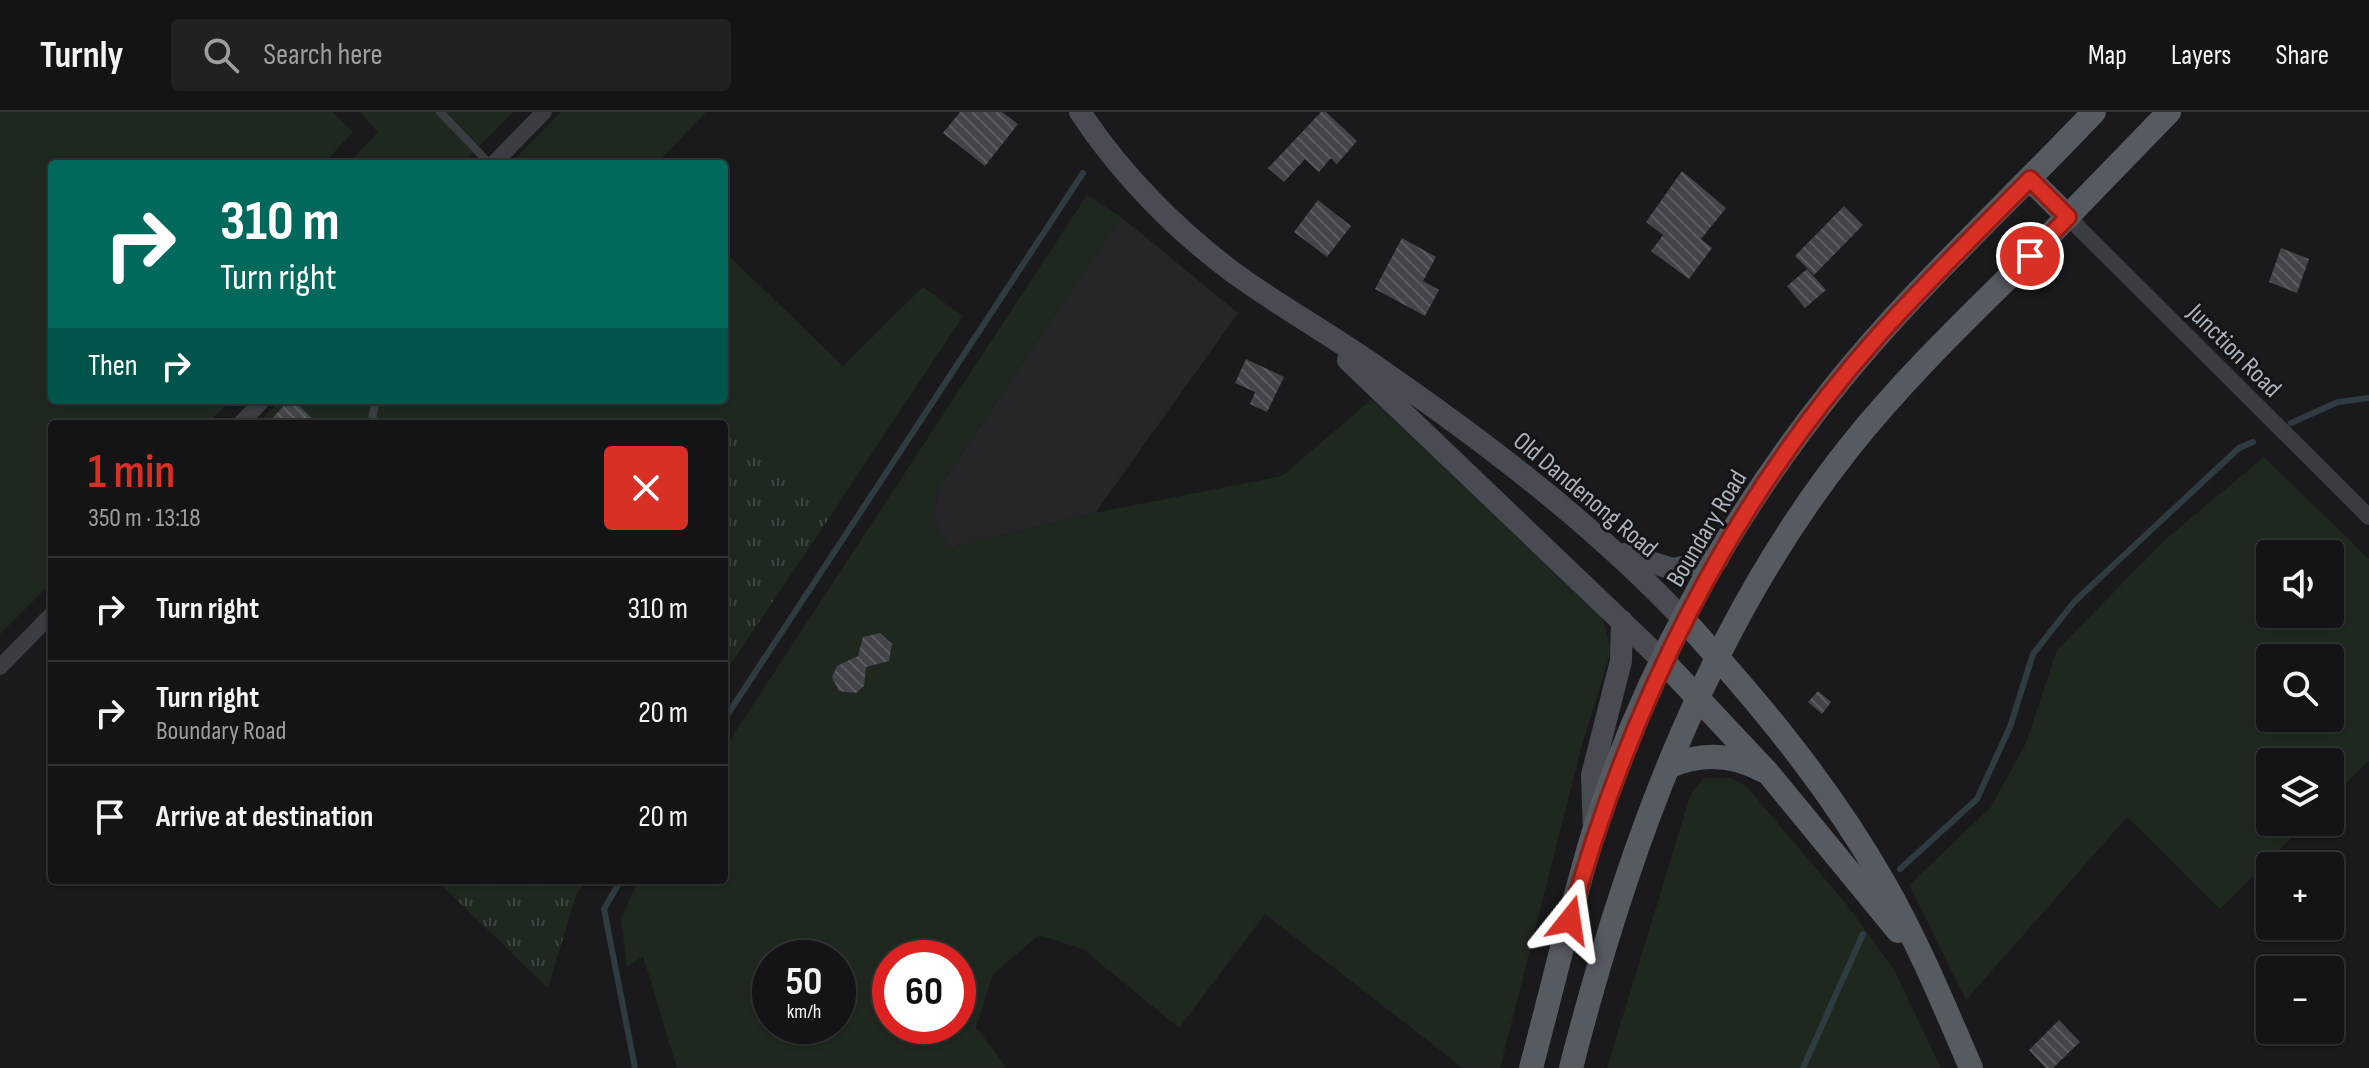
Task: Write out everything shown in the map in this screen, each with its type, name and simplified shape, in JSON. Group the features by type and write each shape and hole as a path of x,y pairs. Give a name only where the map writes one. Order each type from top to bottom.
{"main road":[{"name":"Old Dandenong Road","path":"1080,112 1136,182 1178,227 1234,273 1300,315 1447,418 1568,510 1684,620 1718,657 1832,800 1881,877 1971,1068"},
{"name":"Boundary Road","path":"1531,1068 1594,833 1629,738 1663,661 1718,559 1792,443 1877,336 2094,112"},
{"path":"1571,1068 1636,853 1668,767 1698,696 1778,551 1849,447 1905,382 2169,112"},
{"path":"2030,179 2068,217"},
{"name":"Old Dandenong Road","path":"1300,315 1698,696 1769,774 1922,961"},
{"path":"1612,549 1673,569 1718,559"},
{"path":"1594,833 1592,775 1621,661 1622,621"},
{"path":"1668,767 1694,757 1712,756 1744,762 1769,774"}],"street":[{"path":"496,160 544,112"},
{"name":"Junction Road","path":"2068,217 2369,517"},
{"path":"244,420 259,404"},
{"path":"0,667 48,618"}],"lane":[{"path":"440,112 488,160"}],"shaded area":[{"path":"1121,217 1238,313 1095,513 948,548 933,519 938,489"}],"green space":[{"path":"0,112 333,112 353,132 327,160 48,160 48,404 227,404 211,420 48,420 48,586 0,634"},
{"path":"360,112 513,112 466,160 352,160 378,132"},
{"path":"561,112 706,112 660,160 514,160"},
{"path":"1087,195 1121,217 938,489 933,519 948,548 1095,513 1282,476 1372,399 1603,619 1611,651 1581,748 1500,1068 1463,1068 1265,914 1179,1028 1083,949 1039,935 993,974 976,1027 1007,1068 677,1068 643,956 627,967 621,918 637,884 728,884 728,743"},
{"path":"728,255 843,366 923,287 963,316 829,518 709,404 728,404"},
{"path":"277,404 709,404 726,420 261,420"},
{"path":"728,422 829,518 728,668"},
{"path":"2264,457 2369,559 2369,761 2344,785 2344,748 2256,748 2256,836 2293,836 2277,852 2256,852 2256,873 2220,909 2127,817 1966,1000 1909,885 1991,807 2027,741 2057,650 2167,538"},
{"path":"1704,778 1731,778 1747,787 1847,905 1893,968 1941,1068 1607,1068 1691,793"},
{"path":"440,884 583,884 576,895 548,988"}],"building":[{"path":"960,112 1002,112 1018,124 985,166 943,133"},
{"path":"1321,112 1326,112 1357,141 1337,164 1331,158 1319,172 1305,159 1284,182 1268,168"},
{"path":"1682,171 1726,208 1701,239 1712,248 1689,279 1651,251 1663,235 1646,222"},
{"path":"1318,200 1351,226 1327,257 1294,232"},
{"path":"1844,206 1863,225 1814,275 1795,256"},
{"path":"1402,238 1436,257 1423,281 1439,290 1425,316 1375,289"},
{"path":"2281,248 2309,259 2297,293 2269,282"},
{"path":"1807,269 1826,290 1805,308 1787,286"},
{"path":"1246,359 1284,377 1267,412 1250,404 1255,392 1235,383"},
{"path":"285,404 297,404 314,420 271,420"},
{"path":"880,633 892,644 889,661 866,667 864,686 856,693 839,691 832,677 837,666 858,656 863,637"},
{"path":"1818,691 1831,702 1822,714 1808,702"},
{"path":"2059,1020 2080,1042 2053,1068 2046,1068 2029,1050"}],"waterway":[{"path":"728,714 1083,173"},
{"path":"2291,423 2338,402 2369,398"},
{"path":"1900,869 1977,799 2010,727 2033,654 2074,602 2239,448 2253,442"},
{"path":"619,884 604,909 635,1068"},
{"path":"1803,1068 1863,934"}],"route":[{"path":"1570,920 1594,833 1627,744 1663,661 1718,559 1792,443 1877,336 2030,179 2068,217 2030,256"}]}
